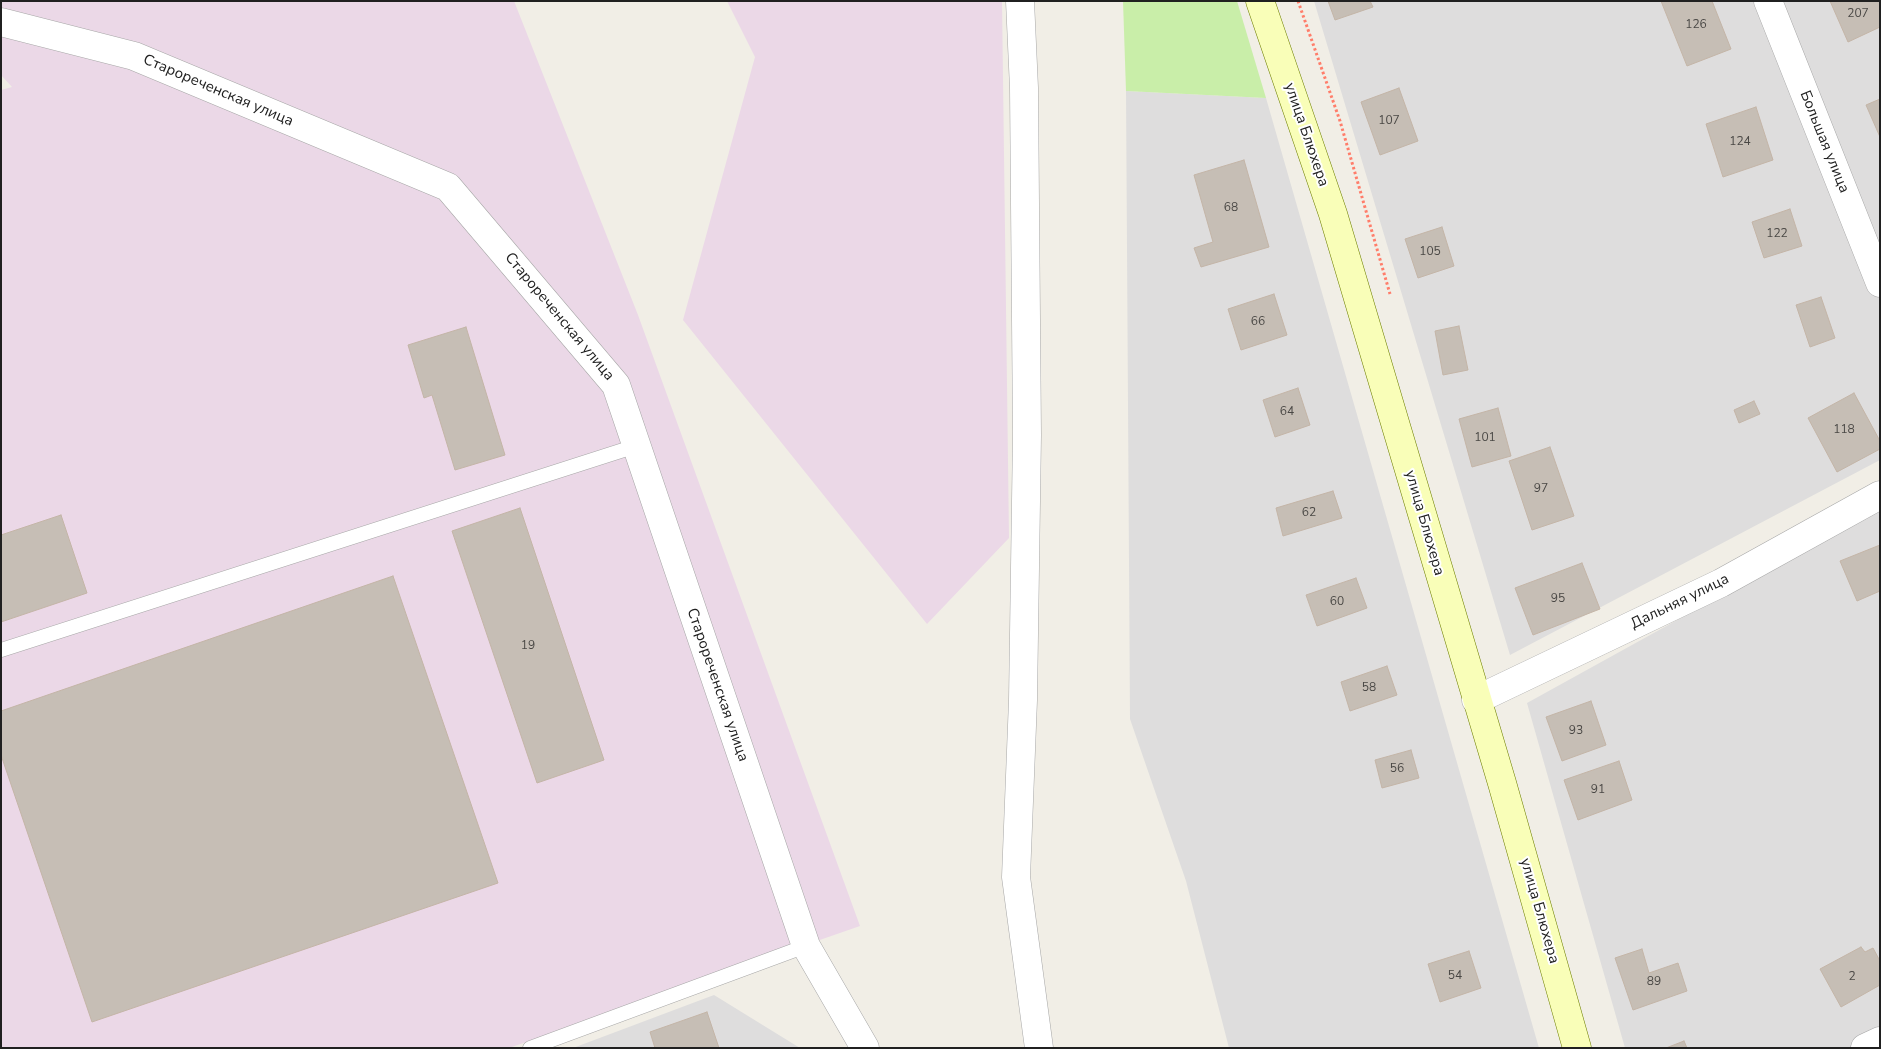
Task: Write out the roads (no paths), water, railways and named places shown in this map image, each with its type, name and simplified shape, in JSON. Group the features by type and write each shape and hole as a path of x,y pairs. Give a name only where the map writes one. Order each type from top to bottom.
{"main road":[{"name":"улица Блюхера","path":"1260,1 1333,214 1502,783 1577,1048"}],"street":[{"path":"1020,1 1024,88 1027,435 1023,700 1016,877 1040,1048"},
{"name":"Большая улица","path":"1768,1 1880,283"},
{"name":"Старореченская улица","path":"1,22 134,56 448,187 616,385 806,946 865,1048"},
{"name":"Дальняя улица","path":"1476,700 1721,583 1880,495"},
{"path":"1865,1048 1880,1041"}],"lane":[{"path":"1,650 636,446"},
{"path":"530,1048 806,946"}]}
